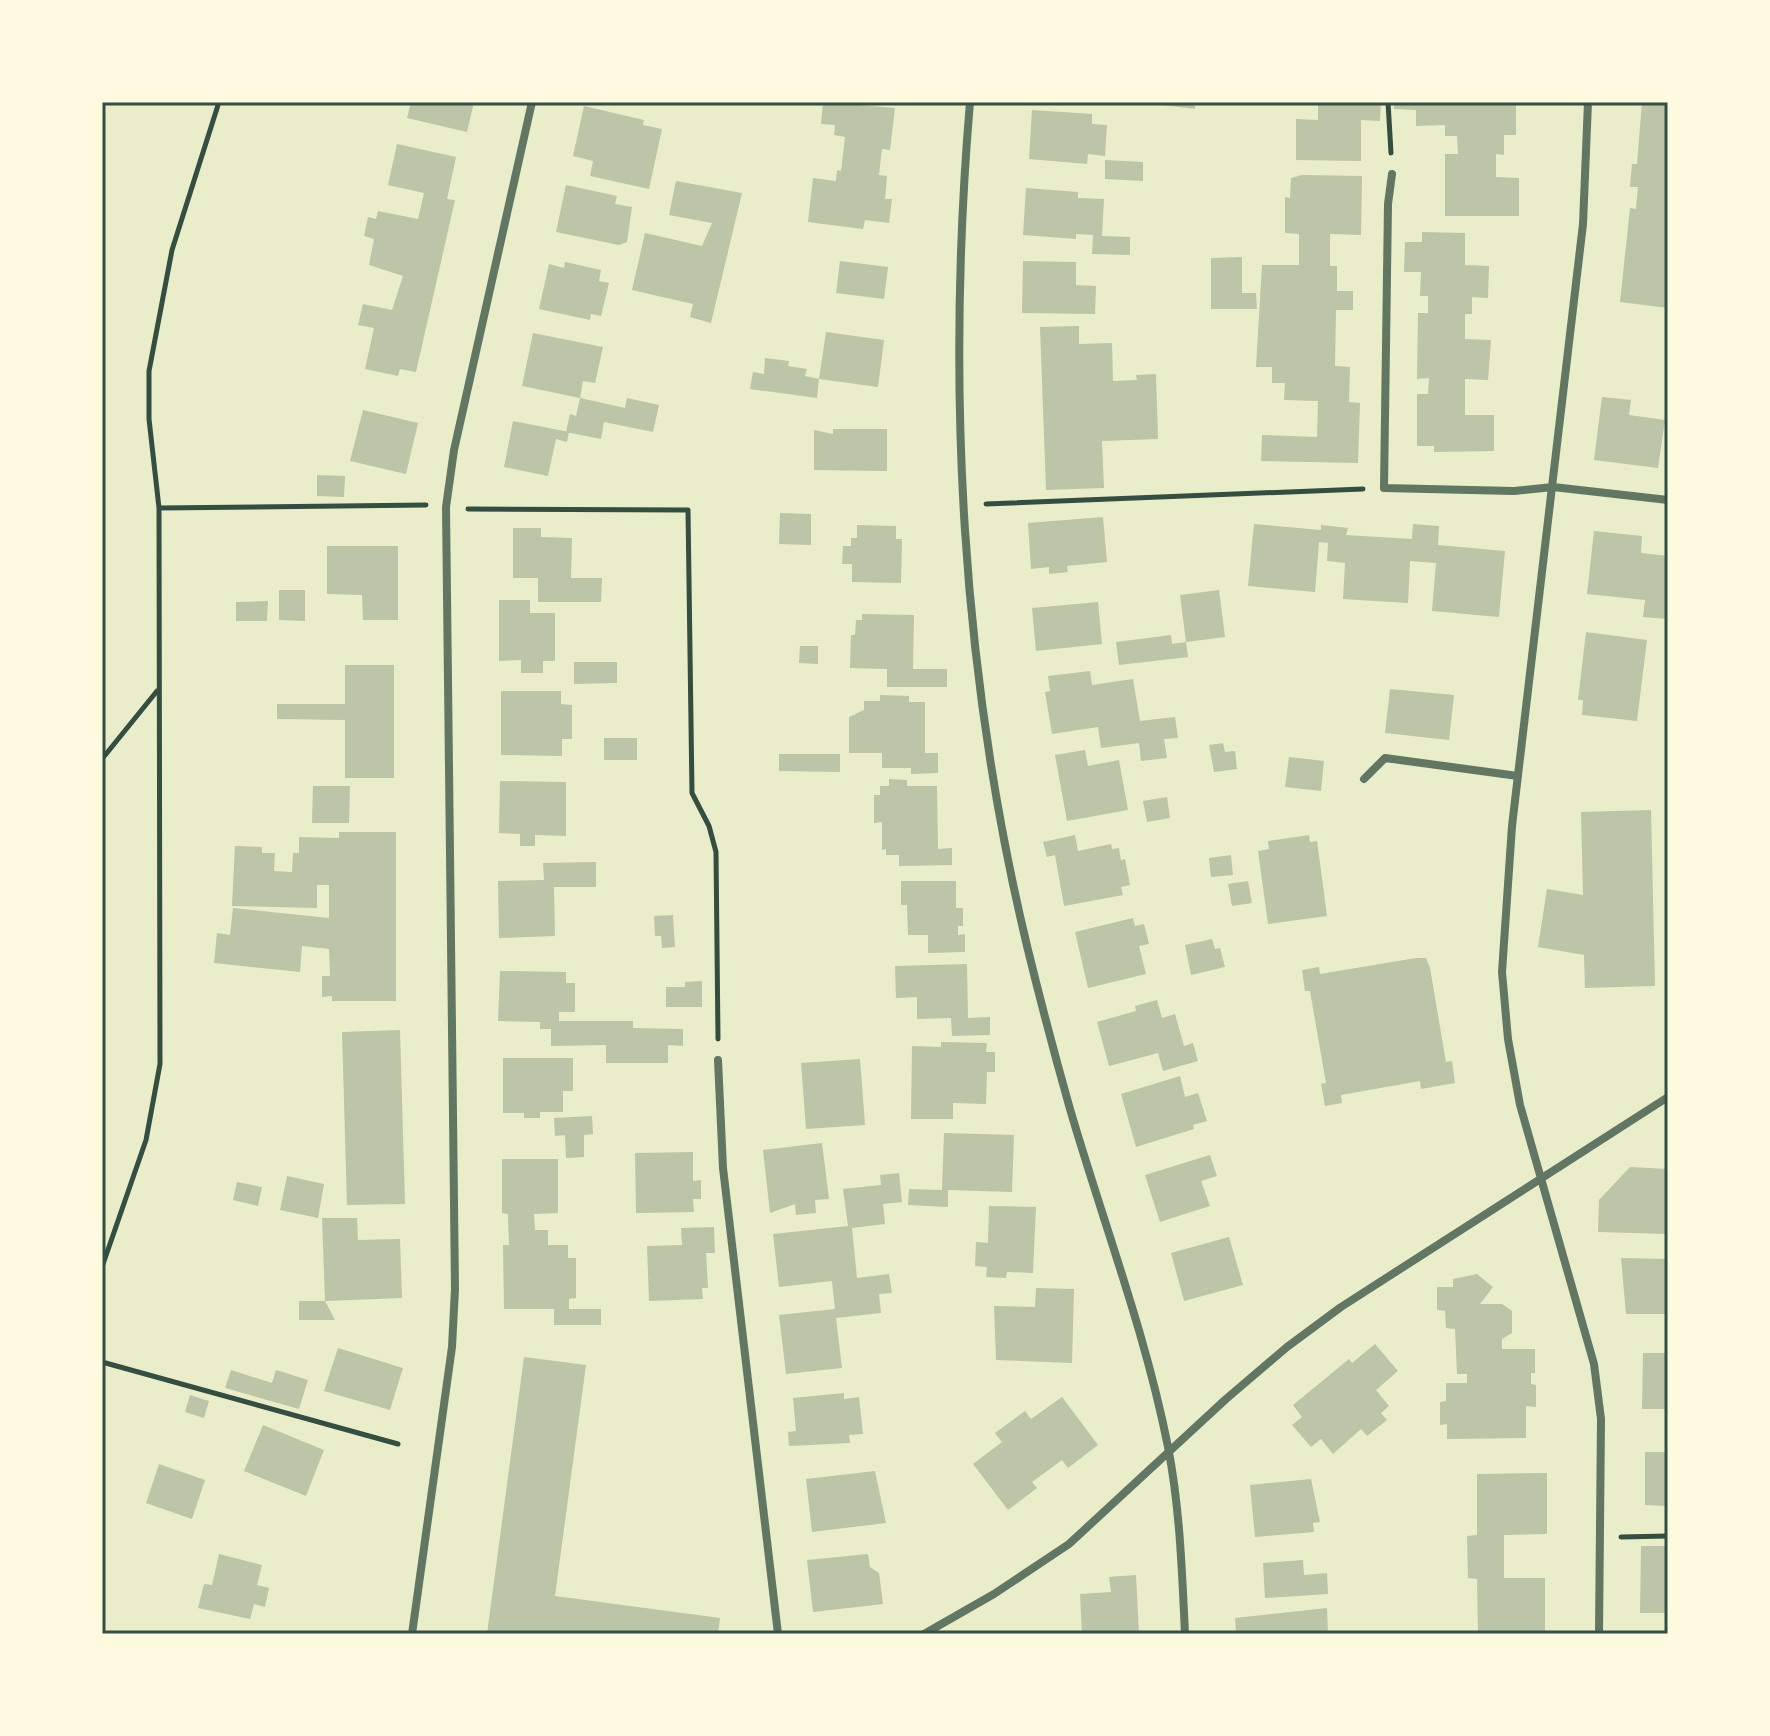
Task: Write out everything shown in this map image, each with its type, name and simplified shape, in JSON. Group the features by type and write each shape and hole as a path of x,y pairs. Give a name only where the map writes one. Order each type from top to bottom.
{"street":[{"path":"412,1634 452,1347 455,1289 446,507 454,450 532,102"},
{"path":"970,102 959,294 963,505 982,706 1011,874 1070,1109 1126,1281 1169,1450 1185,1634"},
{"path":"1588,102 1583,224 1505,897 1504,996 1512,1066 1540,1180 1594,1364 1601,1419 1599,1634"},
{"path":"1392,174 1388,204 1384,488 1514,491 1553,487 1668,500"},
{"path":"1364,779 1385,758 1518,776"},
{"path":"718,1060 723,1168 778,1634"},
{"path":"924,1634 994,1594 1069,1544 1169,1450 1319,1323 1668,1097"}],"path":[{"path":"102,1267 146,1140 160,1064 159,508 147,398 151,346 172,250 219,102"},
{"path":"1388,102 1392,174"},
{"path":"963,505 1384,488"},
{"path":"159,508 688,510 692,793 709,826 716,852 718,1060"},
{"path":"102,759 158,690"},
{"path":"102,1362 398,1444"},
{"path":"1599,1537 1668,1536"}],"building":[{"path":"411,102 474,102 467,132 407,118"},
{"path":"823,102 895,108 890,150 882,149 879,175 887,176 885,199 892,199 889,223 865,220 863,229 808,222 813,178 836,181 837,170 841,171 845,137 834,135 835,125 821,124"},
{"path":"1137,102 1195,102 1195,109"},
{"path":"1318,102 1381,102 1380,121 1361,120 1361,161 1296,160 1296,119 1318,120"},
{"path":"1394,102 1516,102 1516,135 1504,135 1504,155 1496,154 1496,177 1519,178 1519,216 1445,216 1445,154 1458,154 1457,136 1445,136 1445,125 1416,126 1416,110 1394,109"},
{"path":"1642,102 1668,102 1668,308 1620,302 1630,208 1636,209 1638,187 1630,187 1632,164 1637,164"},
{"path":"584,106 644,120 643,125 662,129 649,189 590,176 593,161 573,156"},
{"path":"1032,110 1092,114 1092,124 1107,125 1105,156 1088,154 1087,164 1029,159"},
{"path":"397,144 456,157 447,199 455,200 416,372 400,369 398,376 365,369 374,328 358,325 363,304 392,310 403,276 369,265 374,239 364,236 368,217 376,219 378,211 418,219 424,193 388,185"},
{"path":"1105,160 1143,162 1143,181 1105,179"},
{"path":"1302,175 1362,176 1361,235 1330,234 1330,266 1337,266 1337,291 1353,291 1353,310 1336,310 1335,366 1350,367 1349,402 1360,403 1358,463 1261,461 1262,435 1317,437 1318,401 1284,400 1285,383 1272,383 1272,367 1256,367 1262,265 1299,265 1299,234 1285,233 1285,197 1290,198 1291,178"},
{"path":"676,181 742,193 711,323 690,317 693,304 632,290 645,233 702,246 712,223 669,215"},
{"path":"566,185 617,196 615,204 632,207 627,242 619,245 556,232"},
{"path":"1026,188 1078,192 1078,198 1104,199 1102,236 1130,237 1130,255 1092,254 1093,235 1076,234 1076,239 1023,235"},
{"path":"1422,232 1465,233 1465,265 1489,266 1488,298 1472,297 1472,314 1465,314 1465,339 1491,340 1488,380 1465,379 1465,415 1494,415 1494,451 1434,452 1434,446 1417,446 1417,394 1428,394 1429,378 1417,379 1418,313 1428,313 1428,296 1420,296 1421,272 1404,272 1405,242 1422,242"},
{"path":"1242,257 1242,293 1256,293 1257,309 1211,309 1211,258"},
{"path":"840,261 888,267 884,299 836,293"},
{"path":"1023,261 1076,262 1076,285 1096,286 1095,314 1022,313"},
{"path":"565,262 601,270 599,281 609,283 601,316 591,314 590,320 539,309 549,264 564,268"},
{"path":"1079,326 1079,344 1112,343 1113,381 1137,380 1136,375 1156,374 1158,439 1102,441 1104,488 1046,490 1040,327"},
{"path":"826,332 884,340 878,387 819,379"},
{"path":"533,333 603,347 595,383 583,381 580,398 522,386"},
{"path":"765,358 789,361 788,366 807,369 805,376 819,379 817,398 750,389 753,372 764,374"},
{"path":"1602,397 1631,400 1629,415 1665,420 1658,468 1594,460"},
{"path":"580,398 625,408 627,398 659,405 653,432 604,422 601,439 566,432 570,414 576,416"},
{"path":"363,410 418,423 406,474 350,461"},
{"path":"513,421 569,432 567,442 556,439 548,476 504,467"},
{"path":"833,429 887,429 887,471 814,470 814,430 833,434"},
{"path":"317,475 345,476 344,497 317,496"},
{"path":"780,513 811,514 811,545 779,544"},
{"path":"1103,517 1107,562 1067,566 1068,572 1049,574 1049,567 1031,569 1028,523"},
{"path":"1254,524 1321,530 1321,525 1348,528 1346,535 1412,539 1413,524 1439,526 1438,545 1505,551 1499,617 1432,611 1436,563 1410,561 1408,603 1343,599 1345,563 1327,561 1328,543 1319,542 1315,592 1248,586"},
{"path":"857,525 896,526 896,539 902,539 901,583 852,582 852,564 842,564 843,546 851,546 851,538 857,538"},
{"path":"513,528 541,528 541,537 572,538 571,578 602,578 601,602 538,602 538,578 513,578"},
{"path":"1594,531 1642,536 1641,553 1668,556 1668,619 1643,617 1645,600 1587,594"},
{"path":"327,546 398,546 398,620 363,620 362,595 327,594"},
{"path":"279,590 305,590 305,621 279,620"},
{"path":"1219,590 1225,637 1186,642 1180,595"},
{"path":"499,600 530,600 530,613 555,613 555,661 543,661 543,673 521,673 521,660 499,661"},
{"path":"268,601 267,621 236,621 236,602"},
{"path":"1098,602 1102,644 1036,651 1032,608"},
{"path":"862,614 914,615 913,669 947,669 947,687 887,687 887,669 850,668 851,635 855,635 856,620 862,620"},
{"path":"1586,632 1647,640 1637,721 1582,715 1583,700 1578,700"},
{"path":"1171,635 1172,644 1186,642 1188,657 1119,665 1116,642"},
{"path":"800,646 818,646 818,664 799,663"},
{"path":"574,662 617,662 617,683 574,684"},
{"path":"345,665 394,665 394,778 345,778 345,720 277,719 277,704 345,704"},
{"path":"1090,671 1092,685 1133,679 1140,721 1175,717 1178,738 1164,739 1167,758 1141,761 1139,743 1101,748 1098,727 1052,734 1045,692 1050,691 1048,676"},
{"path":"1390,689 1454,695 1449,740 1385,733"},
{"path":"501,691 561,691 561,704 572,705 572,739 562,739 562,756 501,755"},
{"path":"880,695 909,696 909,702 925,702 925,753 938,753 938,773 911,774 911,768 882,768 882,753 849,753 849,717 864,710 864,701 880,701"},
{"path":"604,738 637,738 637,760 604,760"},
{"path":"1223,743 1225,752 1235,751 1237,769 1214,772 1209,745"},
{"path":"1085,750 1088,766 1119,760 1128,810 1067,821 1055,755"},
{"path":"779,754 840,754 840,772 779,771"},
{"path":"1289,757 1324,761 1321,791 1285,787"},
{"path":"889,779 907,780 907,786 937,786 938,849 952,848 952,865 899,866 899,855 886,855 886,849 882,850 882,822 874,823 874,795 880,795 880,786 889,786"},
{"path":"500,781 566,782 566,836 535,835 535,846 520,846 520,834 499,833"},
{"path":"313,786 350,786 349,823 312,823"},
{"path":"1167,797 1170,818 1147,822 1143,801"},
{"path":"1651,810 1655,986 1585,988 1584,955 1538,947 1547,889 1583,895 1581,812"},
{"path":"339,832 396,832 396,1001 332,1001 332,996 322,997 322,976 330,976 329,949 302,946 300,972 214,963 217,933 230,935 233,908 329,918 329,885 317,885 317,908 232,906 235,846 262,847 262,853 275,853 274,871 292,872 293,853 299,853 299,837 339,838"},
{"path":"1075,835 1078,851 1111,844 1112,849 1119,848 1121,860 1125,859 1130,885 1121,887 1123,895 1064,906 1055,855 1047,857 1043,842"},
{"path":"1309,835 1310,842 1317,841 1327,916 1268,924 1258,851 1269,849 1268,841"},
{"path":"1231,855 1233,875 1211,877 1209,858"},
{"path":"596,862 596,887 554,887 555,936 499,938 498,881 544,880 543,863"},
{"path":"901,881 956,881 956,908 963,908 963,926 958,926 958,935 965,934 965,952 928,953 928,935 908,935 907,905 901,905"},
{"path":"1248,881 1252,903 1232,906 1228,884"},
{"path":"673,915 675,947 662,948 661,936 655,936 654,916"},
{"path":"1133,918 1135,926 1144,924 1149,944 1139,946 1146,974 1088,988 1075,932"},
{"path":"1212,939 1215,949 1220,948 1225,967 1191,975 1185,945"},
{"path":"1426,958 1430,968 1446,1062 1452,1061 1455,1083 1421,1089 1420,1081 1341,1095 1342,1103 1325,1106 1321,1084 1326,1083 1310,991 1305,991 1302,970 1319,967 1320,974"},
{"path":"967,964 968,1018 990,1017 990,1035 952,1036 951,1018 917,1019 917,997 896,998 895,966"},
{"path":"500,971 566,972 566,983 575,983 575,1012 559,1012 559,1021 633,1021 633,1028 683,1029 683,1046 668,1045 668,1063 606,1063 606,1045 551,1046 551,1029 540,1029 540,1022 498,1021"},
{"path":"702,981 702,1007 666,1007 666,987 685,987 685,982"},
{"path":"1157,1000 1162,1018 1175,1014 1184,1046 1193,1043 1198,1061 1163,1071 1158,1053 1109,1066 1097,1022 1136,1011 1135,1006"},
{"path":"400,1030 405,1204 347,1205 342,1032"},
{"path":"941,1042 987,1043 986,1052 995,1052 995,1072 987,1072 986,1104 953,1103 953,1119 911,1119 912,1046 941,1047"},
{"path":"503,1058 573,1058 573,1091 563,1091 563,1112 540,1112 540,1118 524,1118 524,1113 503,1113"},
{"path":"860,1059 865,1125 806,1129 801,1063"},
{"path":"1180,1076 1185,1097 1198,1093 1207,1121 1193,1125 1194,1129 1136,1147 1121,1094"},
{"path":"592,1116 593,1134 584,1135 584,1157 566,1158 565,1135 555,1136 554,1118"},
{"path":"944,1133 1014,1135 1012,1192 948,1190 948,1207 908,1205 909,1189 942,1190"},
{"path":"822,1143 829,1199 815,1200 816,1213 796,1215 795,1204 770,1213 763,1150"},
{"path":"693,1152 693,1181 701,1180 701,1199 693,1199 694,1212 636,1213 635,1153"},
{"path":"1210,1155 1217,1176 1201,1181 1210,1206 1160,1222 1145,1175"},
{"path":"502,1159 558,1159 558,1213 534,1214 535,1230 548,1230 548,1245 568,1245 568,1258 576,1258 576,1298 569,1299 569,1309 601,1309 601,1325 554,1325 554,1309 504,1309 503,1245 509,1245 508,1214 502,1213"},
{"path":"1630,1167 1668,1169 1668,1234 1598,1232 1599,1200"},
{"path":"899,1173 902,1202 883,1204 885,1224 852,1228 857,1278 889,1274 892,1293 879,1294 881,1313 836,1318 842,1368 786,1374 779,1315 835,1309 832,1281 779,1287 773,1234 848,1226 843,1189 881,1185 880,1175"},
{"path":"287,1176 324,1184 318,1218 280,1210"},
{"path":"237,1182 262,1187 258,1206 233,1200"},
{"path":"989,1206 1036,1207 1033,1273 1007,1272 1006,1278 986,1277 987,1267 975,1266 976,1242 988,1243"},
{"path":"322,1218 357,1218 358,1240 400,1239 402,1298 325,1301"},
{"path":"714,1227 715,1253 706,1253 708,1288 702,1288 703,1299 649,1301 647,1246 682,1245 681,1228"},
{"path":"1229,1237 1243,1285 1184,1301 1171,1253"},
{"path":"1621,1258 1668,1259 1668,1314 1626,1314"},
{"path":"1477,1274 1493,1287 1480,1304 1502,1304 1512,1311 1512,1333 1502,1339 1502,1349 1535,1349 1535,1373 1531,1373 1531,1384 1536,1385 1536,1407 1526,1406 1526,1438 1447,1439 1447,1424 1440,1425 1440,1402 1446,1401 1446,1383 1467,1383 1467,1374 1457,1374 1455,1329 1446,1328 1445,1311 1437,1310 1437,1287 1453,1287 1453,1279"},
{"path":"1036,1288 1074,1289 1072,1363 996,1360 994,1306 1035,1307"},
{"path":"299,1301 325,1301 335,1320 299,1320"},
{"path":"1375,1344 1398,1371 1376,1390 1389,1406 1381,1413 1387,1420 1367,1436 1361,1429 1333,1454 1321,1439 1311,1447 1292,1425 1302,1417 1293,1405 1349,1359 1352,1363"},
{"path":"338,1348 403,1368 390,1410 324,1391"},
{"path":"1643,1353 1668,1353 1668,1409 1642,1409"},
{"path":"524,1357 586,1365 555,1596 720,1618 718,1634 487,1634"},
{"path":"231,1370 272,1383 276,1370 308,1380 299,1409 225,1388"},
{"path":"844,1393 844,1399 859,1397 863,1434 849,1435 850,1443 789,1446 788,1432 796,1431 793,1398"},
{"path":"190,1395 209,1401 204,1418 185,1412"},
{"path":"1062,1397 1098,1445 1068,1468 1062,1460 1032,1482 1037,1488 1008,1510 973,1464 1002,1442 995,1433 1025,1411 1031,1419"},
{"path":"263,1425 324,1450 306,1496 244,1471"},
{"path":"1645,1452 1668,1452 1668,1506 1645,1505"},
{"path":"159,1464 205,1480 192,1519 146,1503"},
{"path":"875,1471 886,1523 812,1532 806,1479"},
{"path":"1547,1473 1547,1534 1504,1535 1504,1578 1545,1578 1545,1634 1478,1634 1477,1579 1468,1578 1467,1536 1477,1535 1477,1474"},
{"path":"1311,1479 1320,1522 1313,1523 1314,1532 1255,1537 1250,1485"},
{"path":"1641,1546 1668,1546 1668,1613 1640,1613"},
{"path":"219,1554 262,1565 257,1585 269,1588 265,1607 254,1604 250,1619 198,1608 204,1584 212,1585"},
{"path":"868,1554 870,1567 879,1573 883,1604 813,1612 807,1560"},
{"path":"1303,1560 1304,1575 1327,1573 1328,1594 1265,1598 1263,1563"},
{"path":"1136,1575 1139,1634 1082,1634 1080,1594 1111,1592 1109,1577"},
{"path":"1327,1608 1328,1634 1236,1634 1235,1618"}]}
